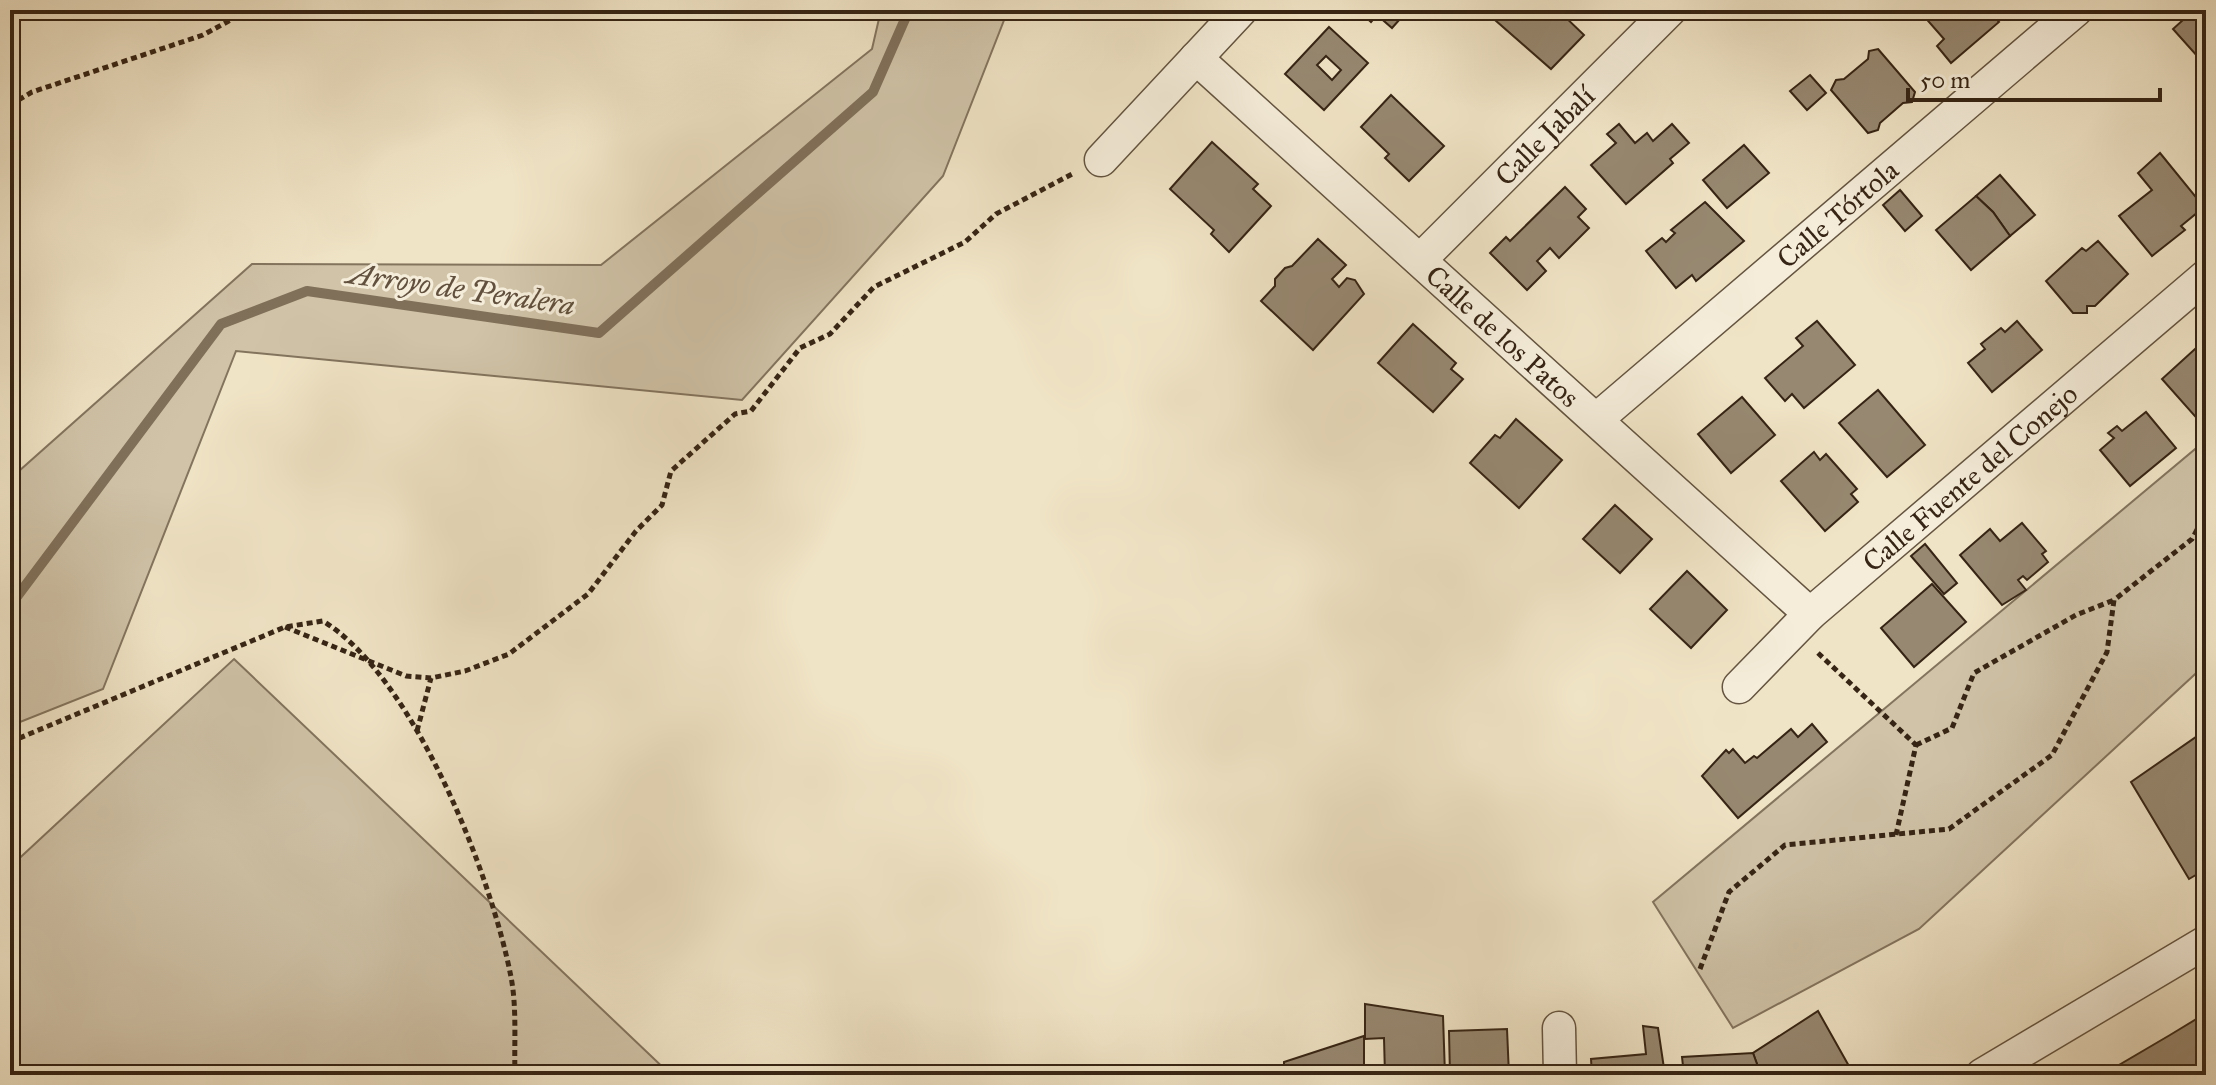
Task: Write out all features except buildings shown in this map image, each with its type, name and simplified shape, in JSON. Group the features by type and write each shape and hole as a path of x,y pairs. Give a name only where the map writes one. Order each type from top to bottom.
{"street":[{"path":"1101,160 1241,10"},
{"name":"Calle Jabalí","path":"1420,260 1670,10"},
{"name":"Calle Tórtola","path":"1597,419 2076,10"},
{"name":"Calle de los Patos","path":"1196,58 1597,419 1802,622"},
{"name":"Calle Fuente del Conejo","path":"1739,687 1802,622 2206,276"},
{"path":"1982,1075 2206,942"},
{"path":"1559,1028 1560,1075"}],"path":[{"path":"10,105 32,92 203,35 249,10"},
{"path":"285,627 406,676 431,678 465,671 509,654 588,594 636,531 662,505 671,471 735,414 751,411 800,348 830,334 874,287 965,242 996,214 1101,160"},
{"path":"1916,745 1952,728 1974,673 2076,615 2114,600 2192,539 2206,513"},
{"path":"1700,969 1729,892 1785,845 1949,829 2052,755 2107,652 2114,600"},
{"path":"10,742 285,627 323,621 345,635 432,753 473,848 512,978 515,1075"},
{"path":"1802,622 1916,745"},
{"path":"417,731 431,678"},
{"path":"1896,835 1916,745"}],"shaded area":[{"path":"881,10 1008,10 943,176 742,400 236,351 103,689 10,726 10,479 252,264 601,265 872,49"},
{"path":"2206,440 2206,664 1919,929 1733,1028 1653,902"},
{"path":"234,659 671,1075 10,1075 10,867"}],"waterway":[{"name":"Arroyo de Peralera","path":"10,606 221,324 307,291 599,333 873,92 909,10"}]}
